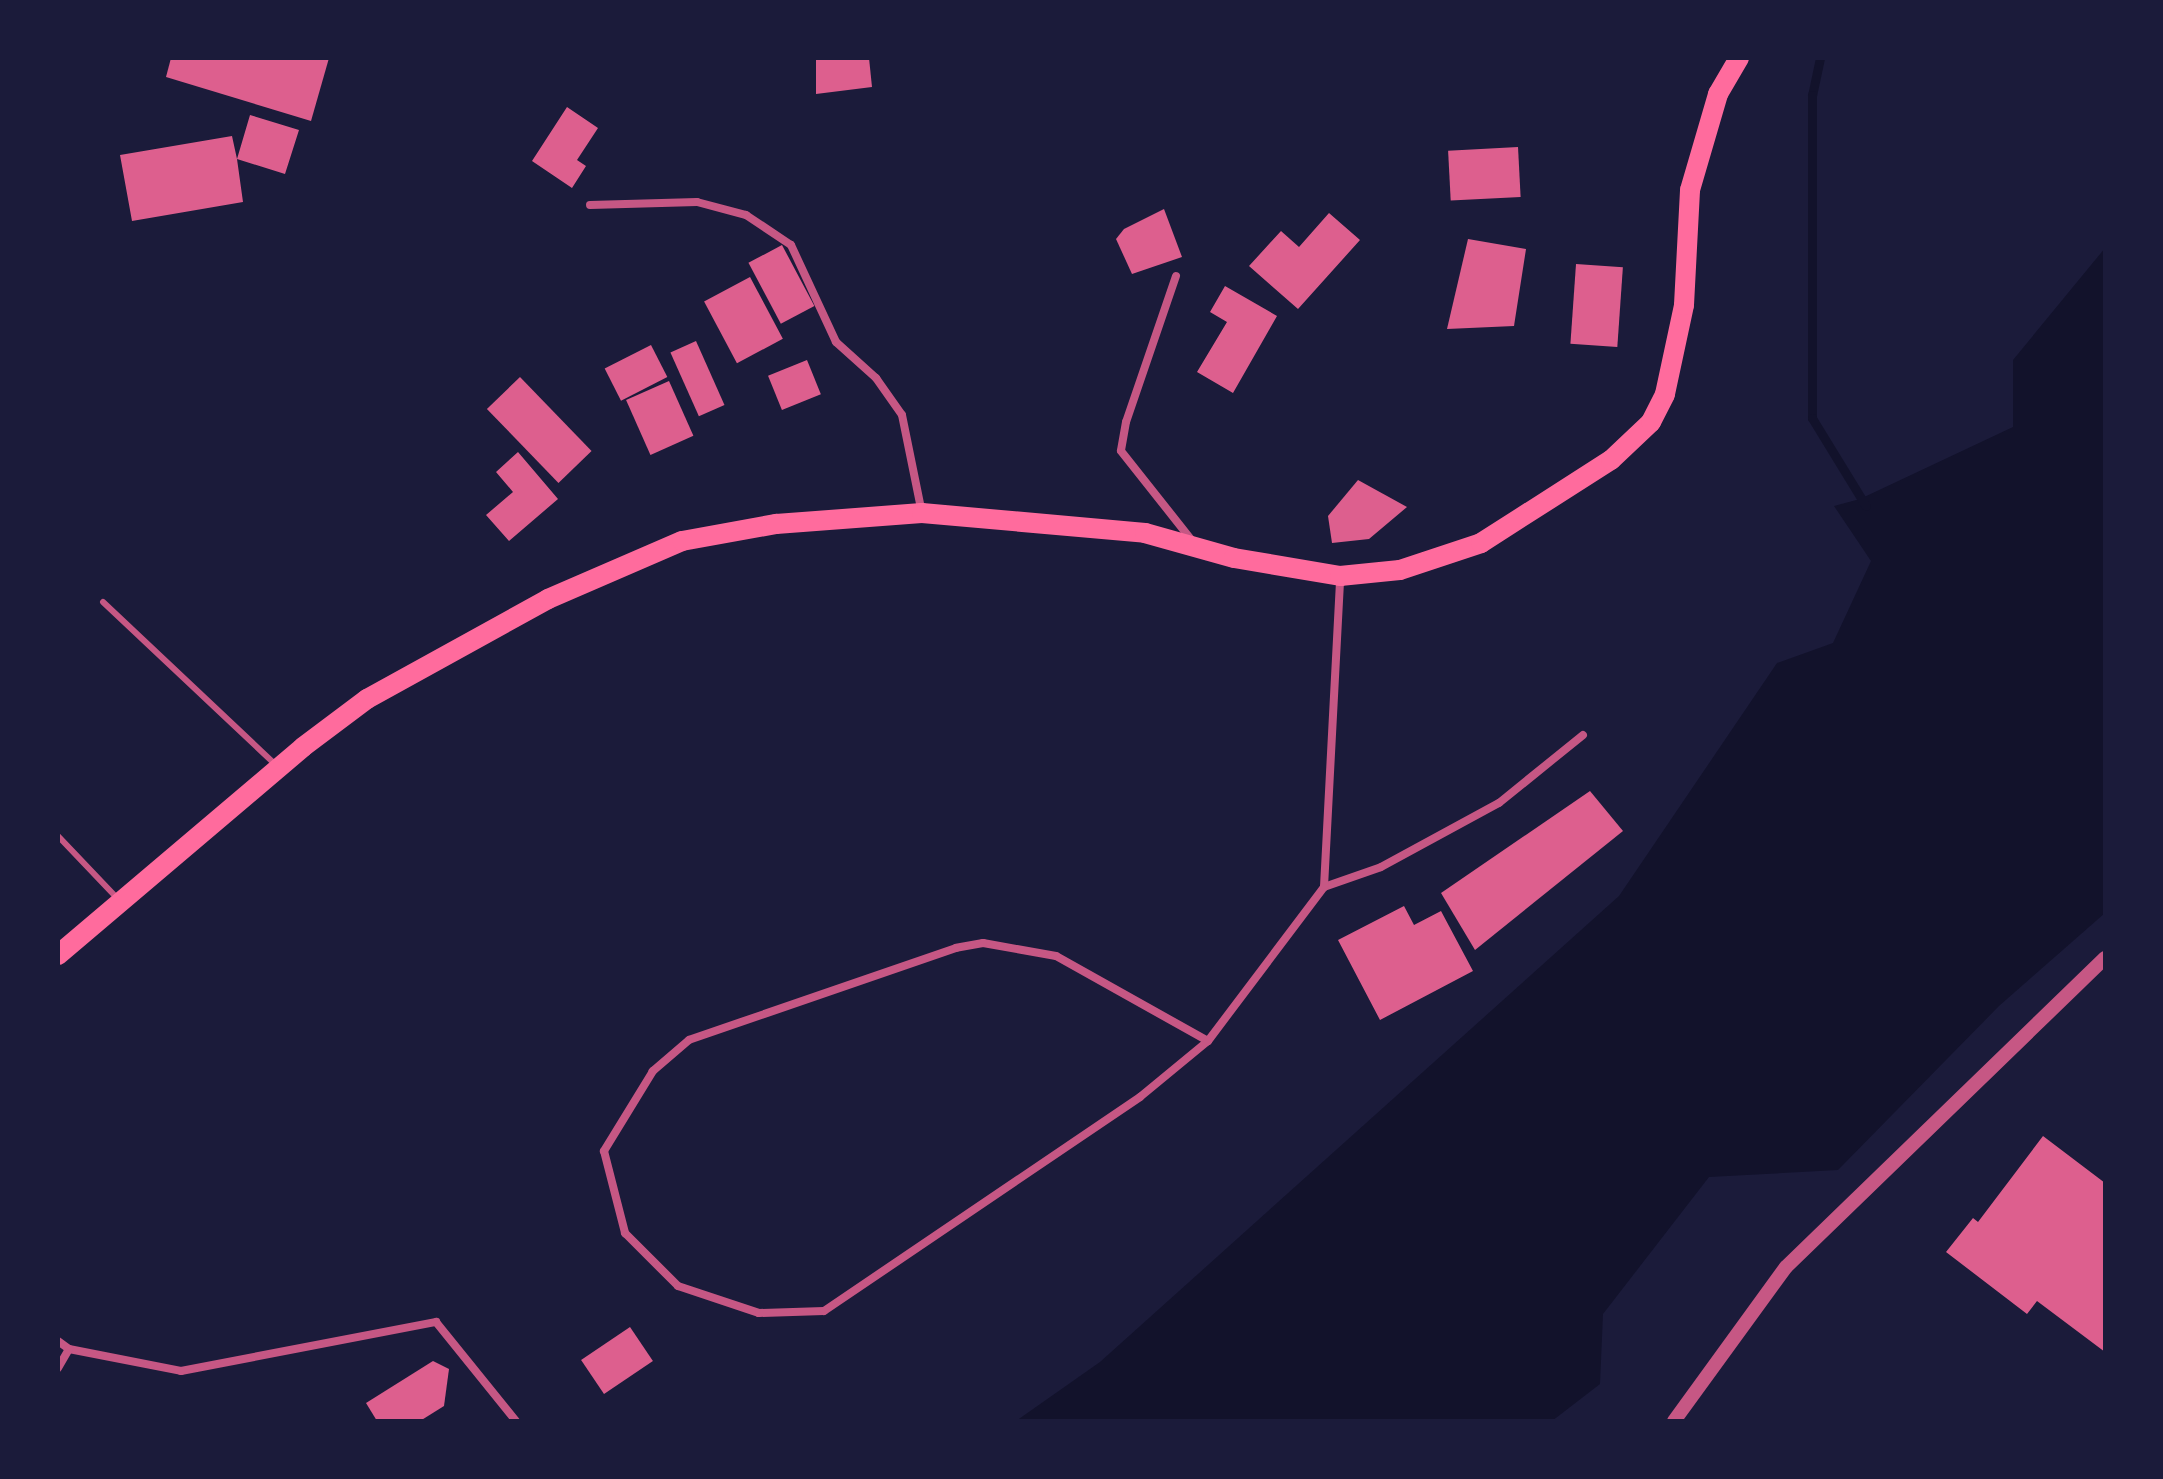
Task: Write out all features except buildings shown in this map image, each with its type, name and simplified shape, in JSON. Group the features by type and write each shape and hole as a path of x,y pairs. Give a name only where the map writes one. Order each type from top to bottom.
{"main road":[{"path":"58,955 279,768 367,699 548,599 682,541 776,524 922,513 1060,523 1196,545 1234,558 1340,576 1400,570 1481,543 1611,460 1651,422 1674,363 1695,167 1718,94 1739,58"}],"street":[{"path":"590,205 697,202 746,215 791,245 836,342 876,378 902,415 922,513"},
{"path":"1176,276 1126,422 1121,451 1196,545"},
{"path":"1324,887 1340,576"},
{"path":"1208,1041 1056,956 983,943 956,948 689,1040 653,1071 604,1151 625,1233 678,1286 759,1313 824,1311 1140,1097 1208,1041 1324,887 1381,867 1499,803 1583,735"},
{"path":"1674,1421 1786,1267 2105,958"},
{"path":"58,1341 69,1349 181,1371 436,1322 516,1421"},
{"path":"58,1368 69,1349"}],"lane":[{"path":"103,602 279,768"},
{"path":"58,836 122,903"}],"shaded area":[{"path":"2105,248 2105,913 1999,1006 1838,1170 1709,1177 1603,1314 1600,1384 1552,1421 1016,1421 1100,1362 1619,896 1777,663 1833,643 1871,561 1834,506 1860,499 2013,427 2013,360"}],"waterway":[{"path":"1820,58 1812,95 1812,418 1866,506"}]}
